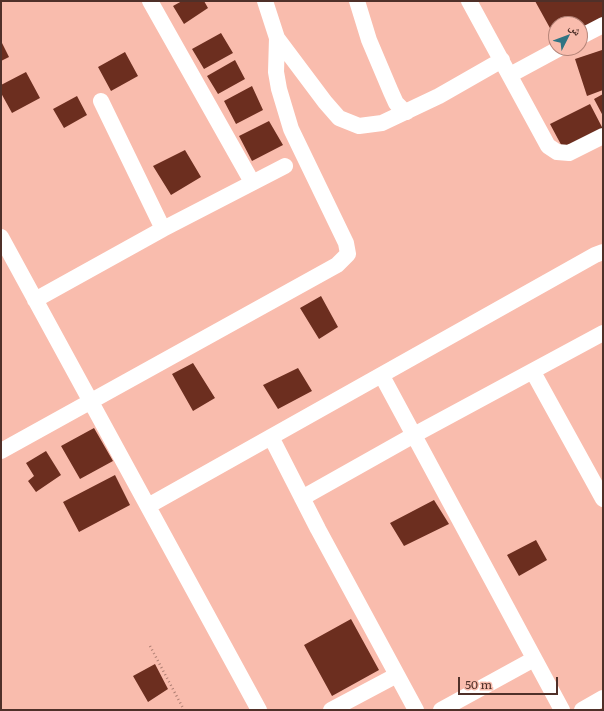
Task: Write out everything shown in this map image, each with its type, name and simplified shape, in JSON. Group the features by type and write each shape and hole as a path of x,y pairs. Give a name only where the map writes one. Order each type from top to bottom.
{"street":[{"path":"150,1 252,182"},
{"path":"265,1 277,38 325,102 339,118 359,126 382,124 439,96 502,60"},
{"path":"357,1 370,40 391,92 396,103 407,112"},
{"path":"469,1 548,146 557,152 570,153 603,136"},
{"path":"588,33 603,25"},
{"path":"1,451 337,265 348,254 346,244 291,129 279,90 276,72 277,38"},
{"path":"510,75 548,54"},
{"path":"101,101 163,229"},
{"path":"35,300 163,229 285,166"},
{"path":"1,237 259,710"},
{"path":"148,506 382,376 595,255 603,252"},
{"path":"302,498 414,435 603,333"},
{"path":"532,372 603,499"},
{"path":"382,376 562,710"},
{"path":"271,437 302,498 416,710"},
{"path":"441,710 534,659"},
{"path":"331,710 397,675"},
{"path":"582,710 603,698"}],"path":[{"path":"150,646 184,710"}],"building":[{"path":"182,1 204,1 208,8 184,24 173,6"},
{"path":"535,1 603,1 603,22 588,30 588,16 548,16 548,25"},
{"path":"221,33 233,53 204,69 192,49"},
{"path":"1,41 9,57 1,61"},
{"path":"602,50 603,90 587,96 575,59 588,56 588,55"},
{"path":"125,52 138,76 111,91 98,67"},
{"path":"235,60 245,79 218,94 207,76"},
{"path":"26,72 40,98 12,113 1,93 1,85"},
{"path":"252,86 263,110 236,124 224,101"},
{"path":"603,94 603,116 594,99"},
{"path":"77,96 87,115 64,128 53,109"},
{"path":"590,104 603,129 565,152 550,124"},
{"path":"269,121 283,145 252,161 239,136"},
{"path":"185,150 201,177 171,195 153,166"},
{"path":"321,296 338,327 319,339 300,308"},
{"path":"193,363 215,398 193,411 172,374"},
{"path":"298,368 312,391 278,409 263,385"},
{"path":"94,428 113,461 80,479 61,446"},
{"path":"46,451 61,475 36,492 28,481 34,476 26,463"},
{"path":"115,475 130,505 79,532 63,502"},
{"path":"434,500 449,524 404,546 390,523"},
{"path":"536,540 547,560 519,576 507,555"},
{"path":"351,619 379,670 332,696 304,645"},
{"path":"155,664 168,689 148,702 133,676"}]}
